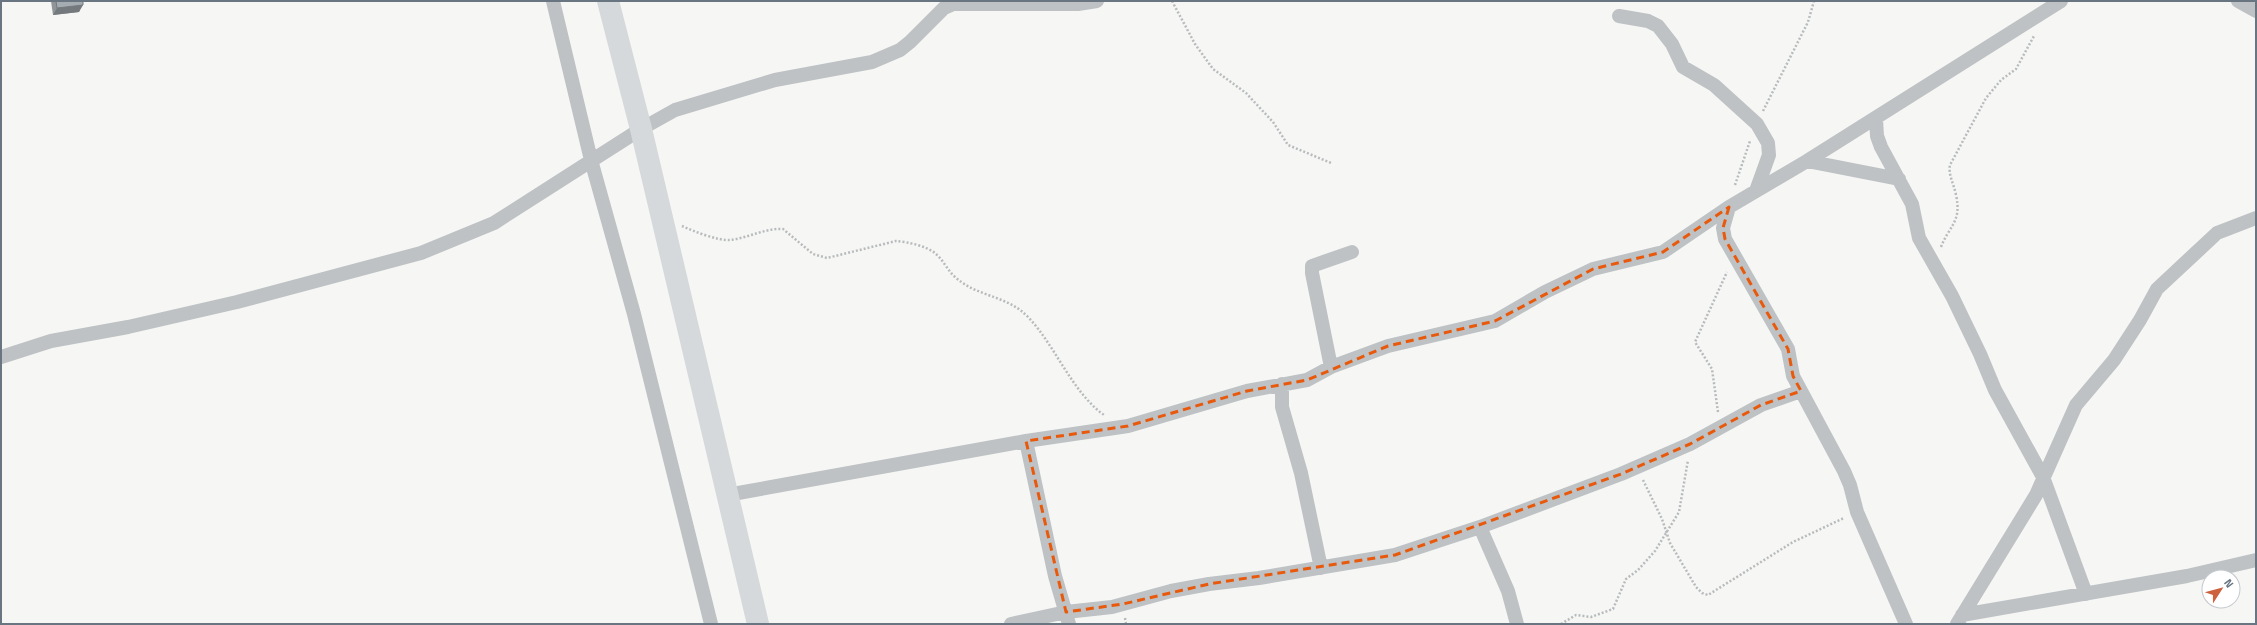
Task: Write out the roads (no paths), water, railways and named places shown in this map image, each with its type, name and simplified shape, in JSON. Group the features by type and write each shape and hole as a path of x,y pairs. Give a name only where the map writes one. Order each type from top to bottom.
{"highway":[{"path":"608,1 641,128 660,214 758,624"}],"street":[{"path":"553,1 591,160 634,314 712,624"},
{"path":"1,357 51,341 128,327 237,302 421,254 494,223 641,128 687,105 775,80 872,62 900,50 944,8 953,4 1078,4 1097,1"},
{"path":"728,495 1026,441 1128,426 1228,396 1307,380 1330,367 1388,346 1495,320 1545,292 1593,269 1663,252 1729,207 1807,162 2061,1"},
{"path":"2238,1 2256,11"},
{"path":"1619,16 1648,21 1658,26 1672,44 1683,67 1714,85 1757,124 1768,143 1769,156 1756,191"},
{"path":"1876,118 1877,136 1881,147 1912,204 1919,238 1940,275 1980,354 1995,390 2043,477 2086,594"},
{"path":"1807,162 1899,179"},
{"path":"1729,207 1723,228 1725,239 1788,349 1793,376 1844,471 1850,485 1857,512 1906,624"},
{"path":"1960,619 2036,495 2076,405 2114,360 2140,320 2157,289 2217,233 2256,218"},
{"path":"1330,367 1312,273 1312,266 1352,252"},
{"path":"1282,384 1282,407 1302,473 1321,568"},
{"path":"1011,624 1067,618 1171,591 1201,585 1321,568 1395,555 1480,527 1637,467 1690,444 1761,405 1800,391"},
{"path":"1026,441 1046,538 1067,618"},
{"path":"1480,527 1508,591 1517,624"},
{"path":"1960,619 2187,576 2256,560"}]}
